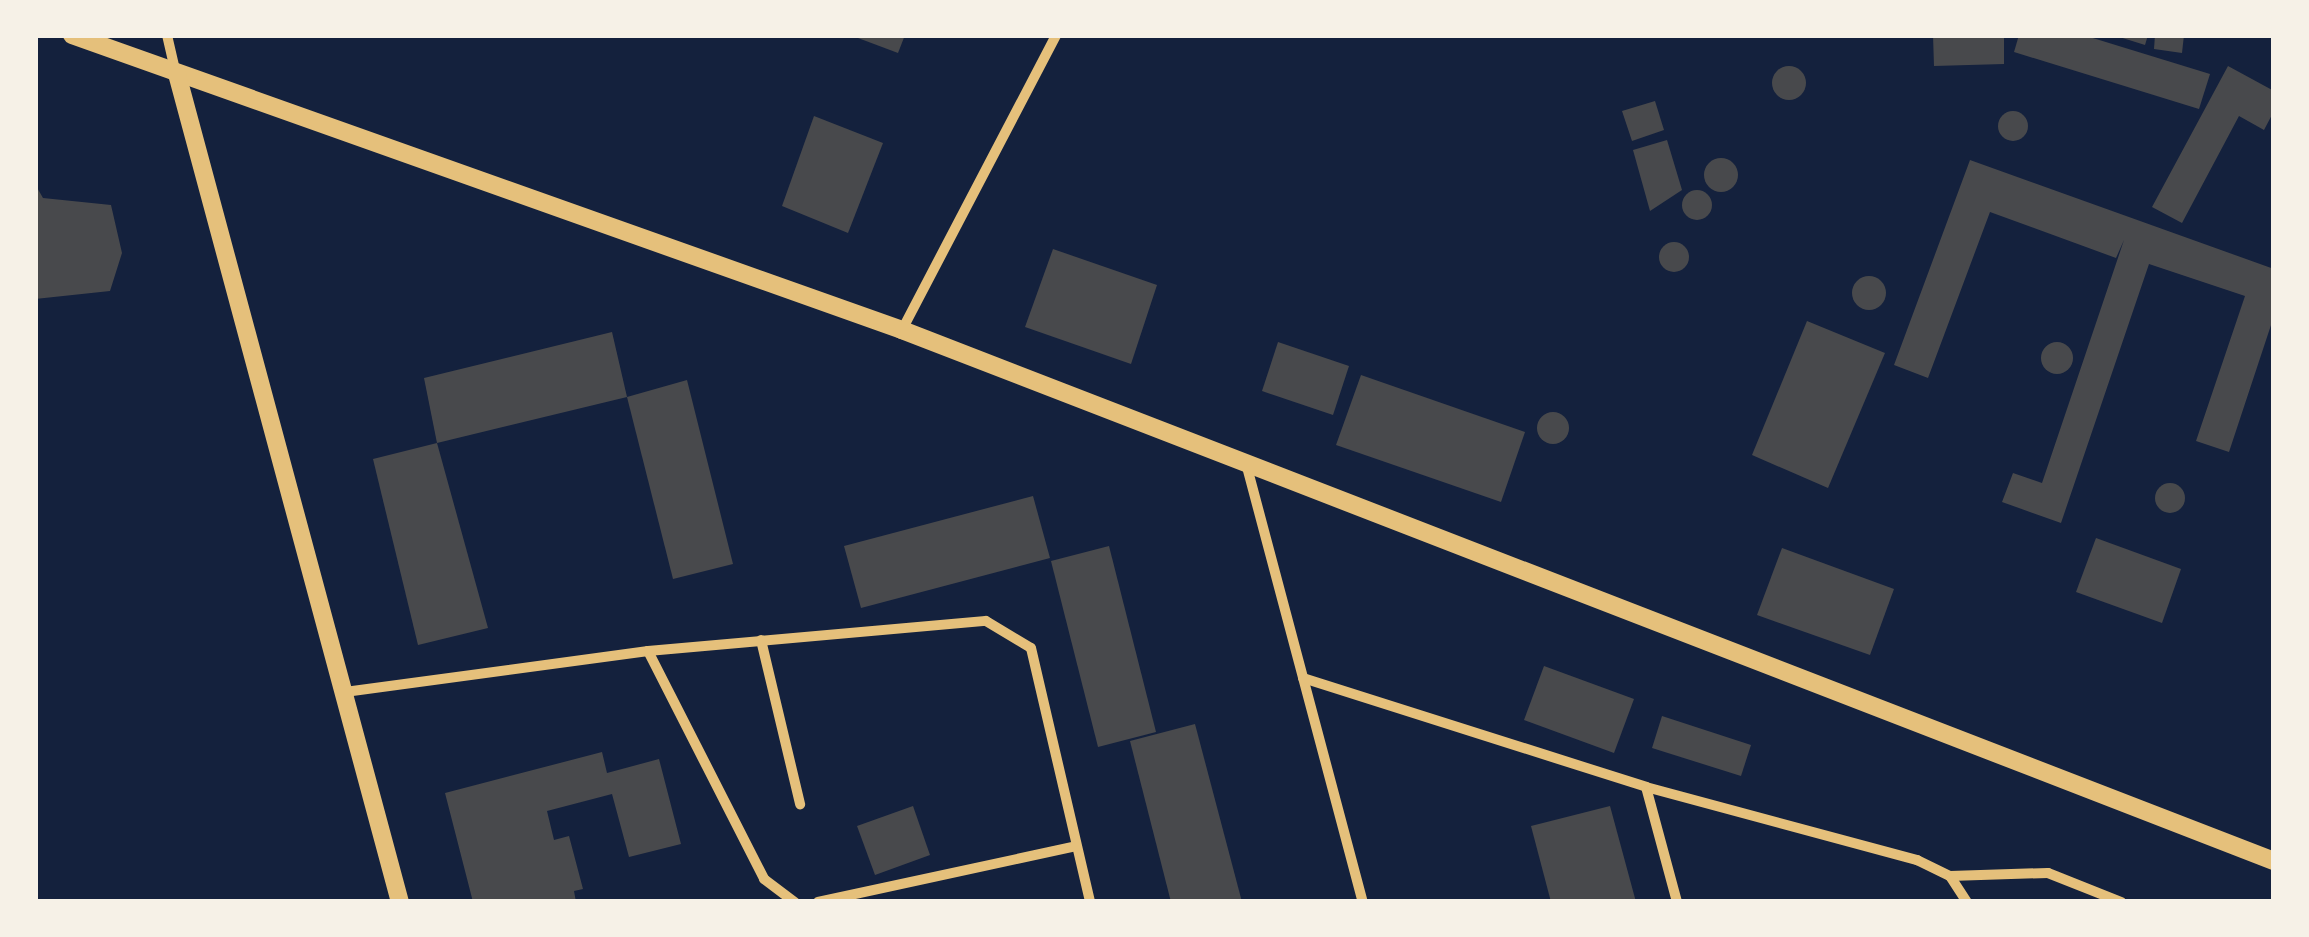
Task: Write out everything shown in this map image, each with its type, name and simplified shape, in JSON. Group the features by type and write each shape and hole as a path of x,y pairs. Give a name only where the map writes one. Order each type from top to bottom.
{"street":[{"path":"72,35 902,330 1247,467 2274,862"},
{"path":"167,35 400,902"},
{"path":"902,330 1056,35"},
{"path":"1247,467 1363,902"},
{"path":"345,692 648,650 986,621 1013,632 1030,648 1090,902"},
{"path":"761,640 800,804"},
{"path":"648,650 764,879 795,902"},
{"path":"1303,678 1646,787 1950,876 2048,873 2121,902"},
{"path":"1646,787 1676,902"},
{"path":"818,902 1076,846"},
{"path":"1950,876 1967,902"}],"building":[{"path":"850,35 905,35 898,53"},
{"path":"1933,35 2004,35 2004,64 1934,66"},
{"path":"2019,35 2083,35 2210,74 2199,109 2014,52"},
{"path":"2113,35 2148,35 2145,45"},
{"path":"2155,35 2184,35 2182,53 2154,49"},
{"path":"1789,66 1801,71 1806,83 1801,95 1789,100 1777,95 1772,83 1777,71"},
{"path":"2228,66 2274,91 2274,111 2264,130 2239,116 2182,223 2152,207"},
{"path":"1655,101 1664,130 1632,141 1622,111"},
{"path":"2013,111 2024,115 2028,126 2024,137 2013,141 2002,137 1998,126 2002,115"},
{"path":"814,116 883,143 848,233 782,206"},
{"path":"1667,140 1682,190 1650,211 1633,150"},
{"path":"1721,158 1733,163 1738,175 1733,187 1721,192 1709,187 1704,175 1709,163"},
{"path":"1970,160 2274,269 2274,316 2229,452 2196,441 2245,296 2149,264 2061,523 2002,502 2013,473 2042,483 2124,240 2116,258 1990,212 1928,378 1894,365"},
{"path":"35,184 43,198 111,205 122,253 110,291 35,299"},
{"path":"1697,190 1708,194 1712,205 1708,216 1697,220 1686,216 1682,205 1686,194"},
{"path":"1674,242 1685,246 1689,257 1685,268 1674,272 1663,268 1659,257 1663,246"},
{"path":"1053,249 1157,285 1131,364 1025,327"},
{"path":"1869,276 1881,281 1886,293 1881,305 1869,310 1857,305 1852,293 1857,281"},
{"path":"1807,321 1885,353 1828,488 1752,455"},
{"path":"612,332 627,397 437,443 424,378"},
{"path":"1278,342 1349,366 1333,415 1262,391"},
{"path":"2057,342 2068,347 2073,358 2068,369 2057,374 2046,369 2041,358 2046,347"},
{"path":"1361,375 1525,432 1501,502 1336,445"},
{"path":"687,380 733,564 673,579 627,397"},
{"path":"1553,412 1564,417 1569,428 1564,439 1553,444 1542,439 1537,428 1542,417"},
{"path":"437,443 488,628 418,645 373,459"},
{"path":"2170,483 2181,487 2185,498 2181,509 2170,513 2159,509 2155,498 2159,487"},
{"path":"1033,496 1050,558 861,608 844,546"},
{"path":"2096,538 2181,569 2162,623 2076,592"},
{"path":"1109,546 1156,732 1098,747 1051,561"},
{"path":"1782,548 1894,589 1870,655 1757,615"},
{"path":"1544,666 1634,699 1614,753 1524,720"},
{"path":"1662,716 1751,745 1741,776 1652,748"},
{"path":"1195,724 1242,902 1171,902 1130,741"},
{"path":"602,752 607,773 659,759 681,844 629,857 612,794 547,811 554,840 569,836 583,889 574,891 576,902 473,902 445,793"},
{"path":"913,806 930,855 875,875 857,826"},
{"path":"1610,806 1636,902 1551,902 1531,826"}]}
